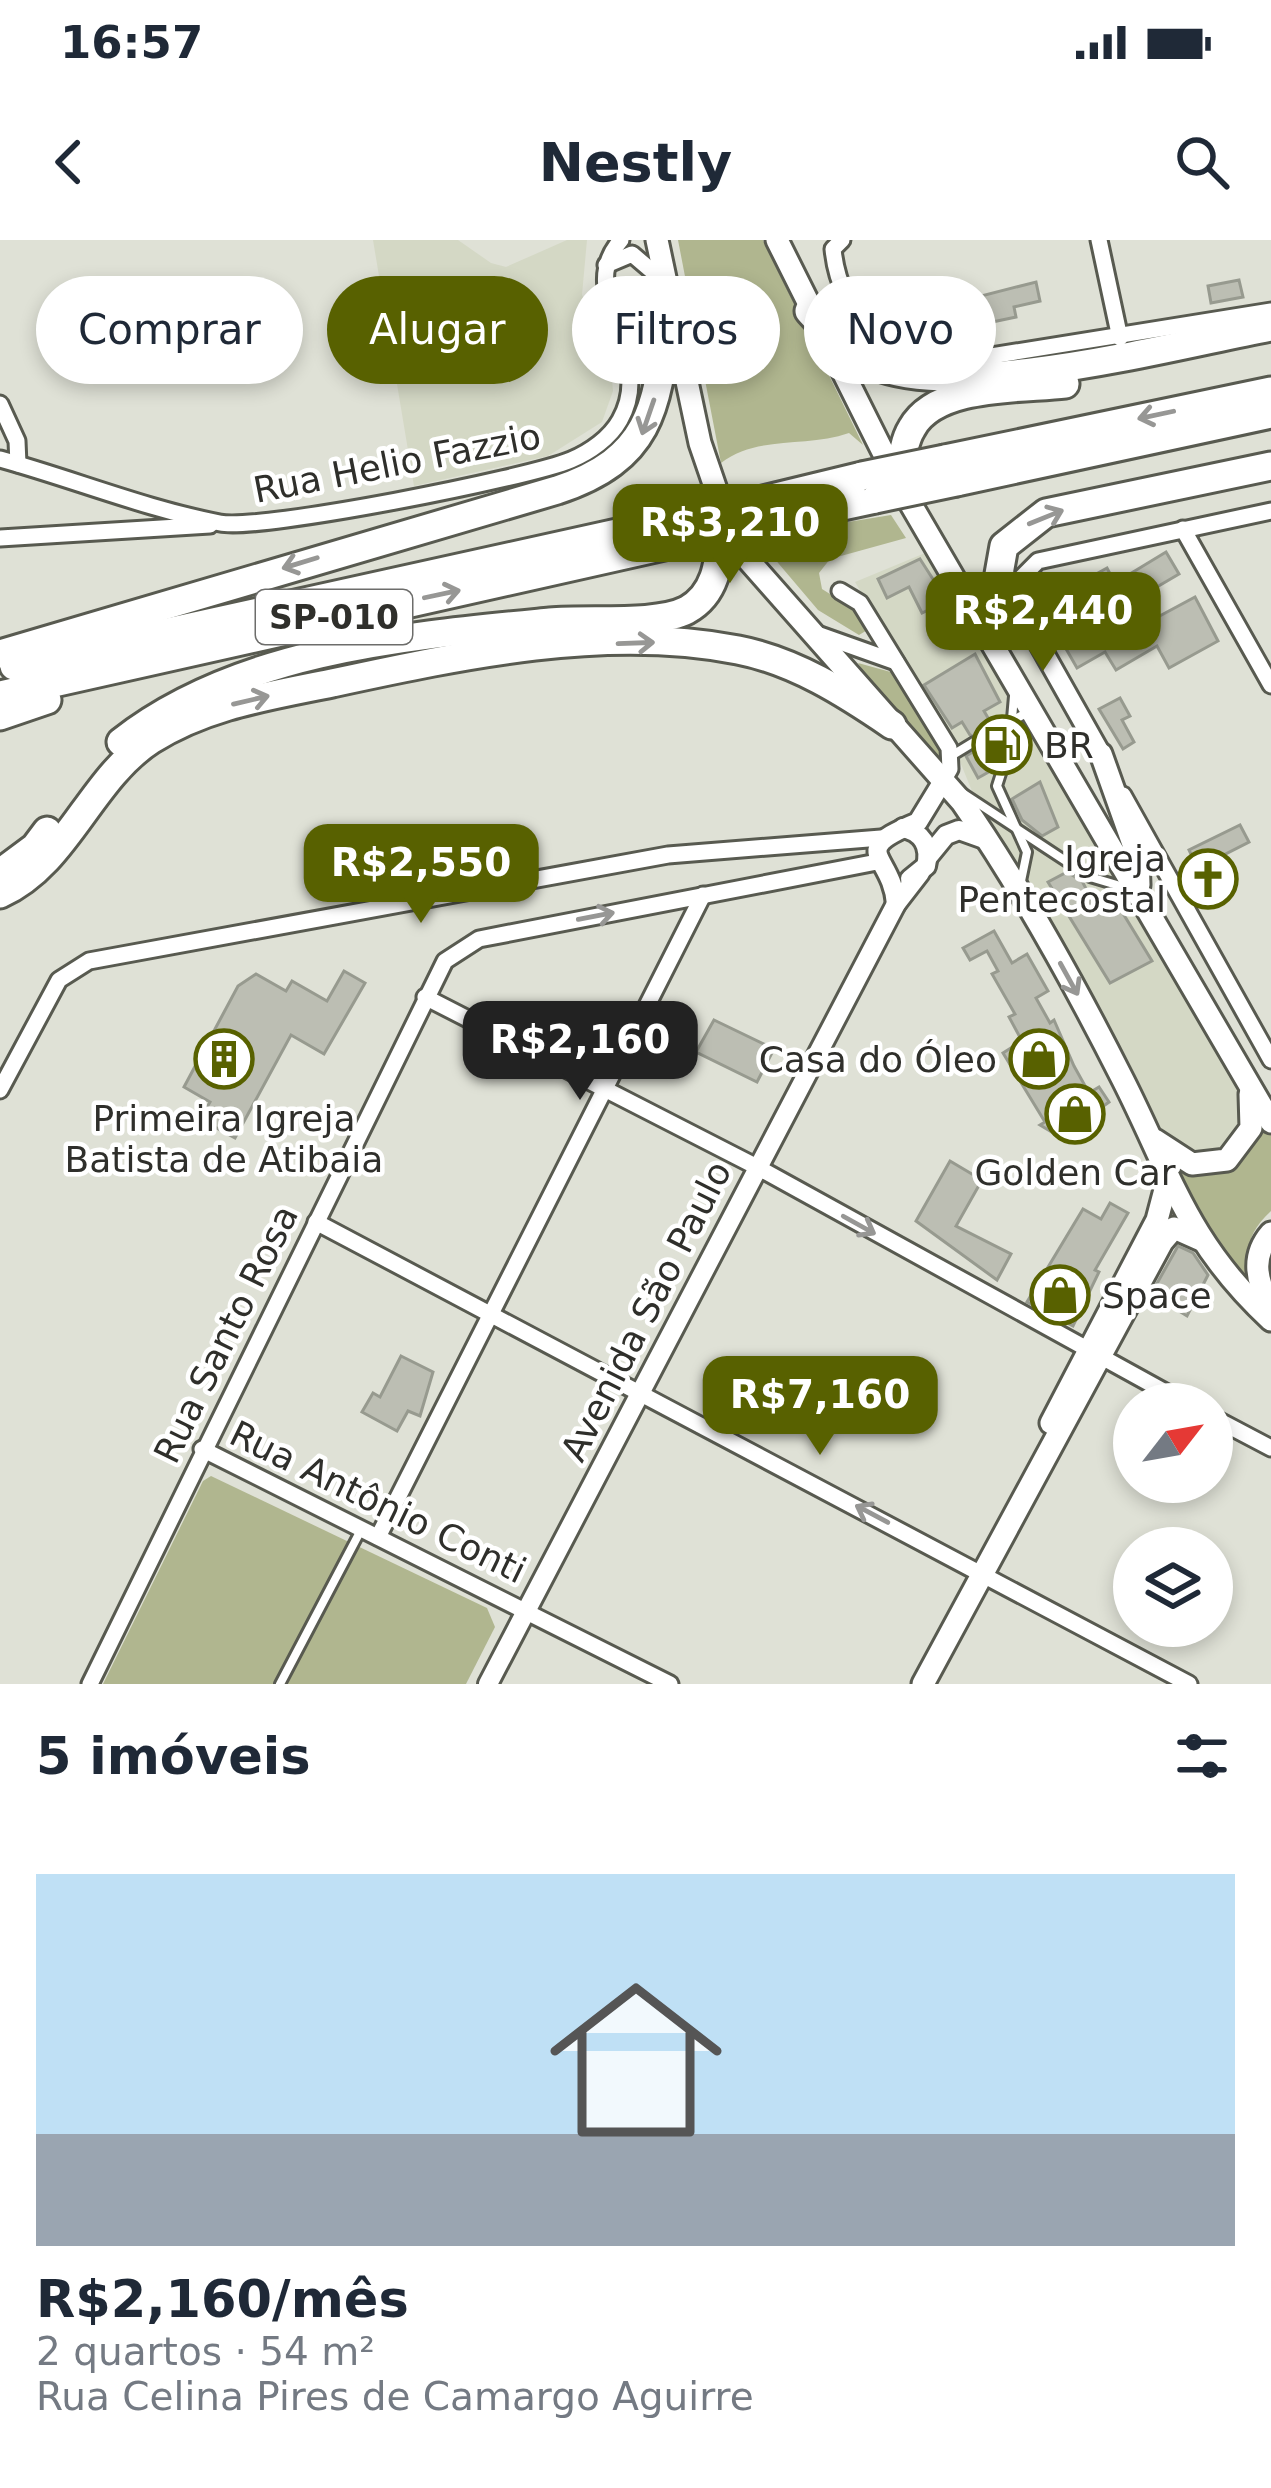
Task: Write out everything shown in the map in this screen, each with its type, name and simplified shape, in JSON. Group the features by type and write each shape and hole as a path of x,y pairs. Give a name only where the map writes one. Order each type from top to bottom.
{"highway":[{"path":"996,371 1063,366 1271,327"},
{"path":"879,487 921,415 940,403 1271,343"},
{"path":"0,654 599,474 629,452 645,432 653,384"},
{"name":"SP-010","path":"0,695 1271,391"},
{"name":"SP-010","path":"950,470 1271,414"},
{"path":"1017,605 999,574 1004,546 1046,513 1264,471"},
{"path":"0,872 35,847 109,751 161,710 298,660 551,621 684,612 705,597 715,578 723,520"},
{"name":"SP-010","path":"0,669 668,534"},
{"path":"0,716 327,619"},
{"path":"0,894 34,873 103,782 148,742 196,715 451,658 545,646 698,644 793,668 836,688 892,725"}],"main road":[{"path":"658,240 665,276"},
{"path":"781,245 804,299"},
{"path":"690,384 723,520 749,566 943,781 989,841 1150,1135 1202,1241 1271,1320"},
{"path":"838,384 879,487 1015,683 1018,720 1139,891 1271,1122"},
{"path":"1101,754 1138,857 1139,891"},
{"path":"1150,1135 1192,1164 1227,1160 1251,1128 1248,1082"},
{"path":"923,1684 1156,1238 1168,1179"},
{"path":"1156,1238 1174,1228 1202,1241"},
{"path":"1271,1233 1261,1245 1256,1267 1271,1308"}],"street":[{"path":"603,267 621,240"},
{"path":"1099,240 1120,338"},
{"path":"840,241 836,270 848,301 885,342 916,356 954,362 1271,311"},
{"path":"603,267 632,254 653,276"},
{"name":"Rua Helio Fazzio","path":"9,461 225,524 539,471 595,447 622,418 630,379 626,341 606,296 603,267"},
{"path":"0,404 16,441 9,461"},
{"path":"1271,511 1038,561 1019,580 1017,605 1271,1060"},
{"path":"0,538 225,524"},
{"path":"1183,530 1271,685"},
{"path":"0,1090 58,980 88,961 668,856 881,838 903,828 929,810 951,756 860,603 840,591"},
{"path":"807,628 841,646 896,662"},
{"path":"903,828 924,839 924,865"},
{"path":"882,869 904,880 924,865 946,836 958,830 989,841"},
{"path":"881,838 882,869 896,904"},
{"name":"Avenida São Paulo","path":"488,1684 896,904 924,865"},
{"name":"Rua Santo Rosa","path":"90,1684 445,961 479,939 703,895 882,869"},
{"path":"378,1537 703,895"},
{"path":"425,997 757,1167 1146,1383"},
{"path":"1252,1025 1271,1014"},
{"path":"316,1222 490,1310 1189,1684"},
{"path":"1233,1428 1271,1448"},
{"name":"Rua Antônio Conti","path":"202,1449 670,1684"}],"lane":[{"path":"995,730 1018,720"},
{"path":"951,756 974,742"},
{"path":"1004,764 997,786 1027,852 1027,868 1018,888"},
{"path":"943,781 1090,877 1139,891"},
{"path":"280,1684 362,1528"}],"shaded area":[{"path":"373,240 458,240 491,263 506,267 567,240 587,240 584,276 572,276 572,384 612,384 602,422 548,456 414,486 397,384 548,384 548,276 379,276"},
{"path":"930,551 1238,1082 1246,1107 1237,1142 1226,1151 1191,1156 1172,1145 1158,1126 1023,874 972,791 954,747 855,582"}],"green space":[{"path":"678,240 763,240 804,324 804,384 833,384 863,445 849,433 766,445 721,463 706,384 780,384 780,276 685,276"},
{"path":"891,515 906,538 830,559 819,573 822,589 865,616 869,629 859,635 818,610 756,537"},
{"path":"858,663 898,674 946,758 933,754 873,689"},
{"path":"1262,1118 1271,1136 1271,1211 1250,1244 1253,1282 1248,1283 1210,1233 1172,1161 1205,1172 1230,1168 1249,1150"},
{"path":"211,1476 487,1608 495,1627 466,1684 103,1684 203,1481"}],"building":[{"path":"1239,280 1243,297 1211,303 1208,286"},
{"path":"1036,282 1040,301 1014,307 1016,317 996,321 996,292"},
{"path":"1166,552 1179,574 1128,604 1141,626 1195,597 1218,641 1169,668 1157,646 1116,670 1105,652 1077,668 1053,626 1081,610 1069,589 1107,568 1115,583"},
{"path":"920,559 947,601 922,613 909,587 887,598 878,579"},
{"path":"975,654 1000,702 984,711 991,723 988,735 1011,738 1019,731 1029,748 1011,759 999,757 994,769 978,778 966,756 981,747 982,739 970,735 962,722 952,728 924,685"},
{"path":"1120,698 1130,716 1122,720 1134,742 1123,749 1099,709"},
{"name":"BR","path":"1040,782 1058,827 1042,836 1022,820 1012,799"},
{"path":"1240,825 1249,842 1214,860 1224,880 1200,893 1192,878 1200,873 1189,850"},
{"path":"1067,872 1082,881 1098,911 1116,902 1152,961 1110,983 1048,882"},
{"path":"994,931 1012,963 1027,954 1048,991 1036,998 1050,1023 1054,1020 1089,1093 1099,1087 1109,1102 1060,1137 1040,1125 1045,1122 1003,1053 1022,1041 1009,1017 1015,1014 992,974 998,971 987,951 970,960 963,948"},
{"path":"344,971 365,983 324,1054 291,1035 235,1138 200,1119 210,1102 184,1087 238,986 256,974 286,991 292,981 327,1001"},
{"path":"661,1006 678,1014 666,1038 649,1028"},
{"path":"714,1020 774,1049 757,1082 696,1052"},
{"path":"950,1161 982,1180 956,1226 1011,1254 997,1280 916,1221"},
{"path":"1110,1203 1128,1213 1095,1270 1099,1272 1073,1326 1027,1302 1083,1209 1101,1219"},
{"path":"1178,1246 1193,1253 1208,1275 1187,1316 1151,1294"},
{"path":"401,1356 433,1372 420,1416 408,1411 397,1431 362,1412 373,1393 380,1397"}],"place":[{"name":"BR","path":"1002,745"},
{"name":"Igreja Pentecostal","path":"1208,879"},
{"name":"Primeira Igreja Batista de Atibaia","path":"224,1059"},
{"name":"Casa do Óleo","path":"1039,1059"},
{"name":"Golden Car","path":"1075,1114"},
{"name":"Space","path":"1060,1295"}]}
